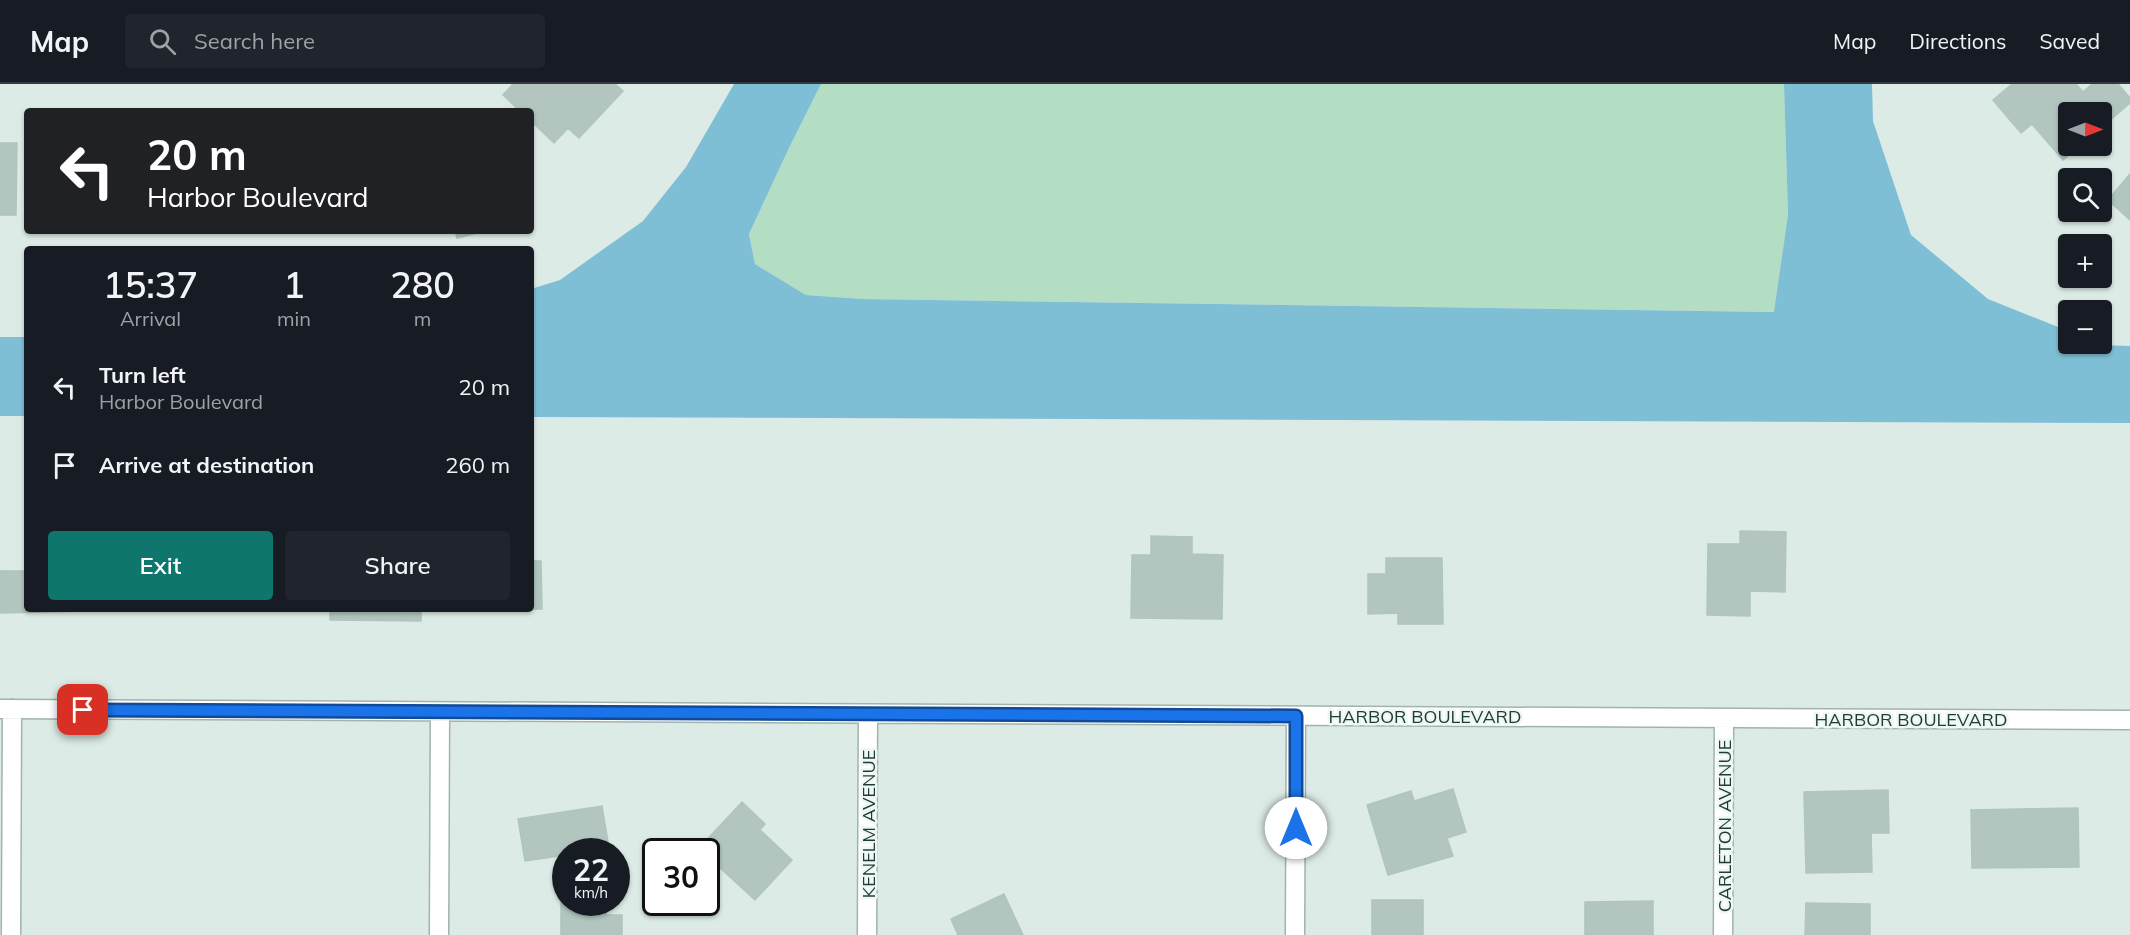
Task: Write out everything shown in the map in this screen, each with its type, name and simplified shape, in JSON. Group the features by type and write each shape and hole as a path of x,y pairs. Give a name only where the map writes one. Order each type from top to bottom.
{"street":[{"name":"HARBOR BOULEVARD","path":"6,709 2130,720"},
{"path":"6,709 11,935"},
{"path":"439,935 440,712"},
{"name":"KENELM AVENUE","path":"867,935 868,714"},
{"path":"1295,935 1296,716"},
{"name":"CARLETON AVENUE","path":"1724,718 1724,935"}],"green space":[{"path":"821,84 1784,84 1788,215 1775,312 863,299 806,295 755,264 749,234"}],"water":[{"path":"734,84 821,84 749,234 755,264 806,295 863,299 1774,312 1788,215 1784,84 1872,84 1873,121 1911,235 1988,299 2058,327 2058,354 2112,354 2112,345 2130,346 2130,423 534,417 534,288 560,280 643,221 686,167"},
{"path":"0,337 24,337 24,416 0,416"}],"building":[{"path":"513,84 615,84 623,91 579,138 568,128 554,143 534,124 534,108 517,108 503,95"},
{"path":"2012,84 2076,84 2083,92 2092,84 2118,84 2130,98 2130,103 2112,118 2112,102 2058,102 2058,154 2032,124 2021,133 1993,100"},
{"path":"0,143 17,143 16,215 0,215"},
{"path":"2130,174 2130,220 2112,204 2112,195"},
{"path":"456,234 473,234 457,238"},
{"path":"1740,531 1786,532 1785,592 1750,591 1750,616 1707,615 1708,544 1740,544"},
{"path":"1151,536 1192,537 1192,554 1223,555 1222,619 1131,618 1132,555 1151,555"},
{"path":"1386,558 1442,558 1443,624 1398,624 1398,613 1368,614 1368,574 1386,574"},
{"path":"534,561 541,561 542,609 534,609"},
{"path":"0,571 24,571 24,612 44,612 0,613"},
{"path":"330,612 421,612 421,621 330,620"},
{"path":"1453,789 1466,832 1447,838 1453,856 1388,875 1367,805 1411,791 1414,801"},
{"path":"1888,790 1889,833 1871,833 1872,872 1806,873 1804,792"},
{"path":"742,802 765,824 760,830 792,860 755,900 720,868 720,838 708,838"},
{"path":"602,806 607,838 552,838 552,857 525,861 518,819"},
{"path":"2078,808 2079,867 1972,868 1971,810"},
{"path":"1004,894 1023,935 958,935 951,919"},
{"path":"1372,900 1423,900 1423,935 1372,935"},
{"path":"1653,901 1653,935 1585,935 1585,902"},
{"path":"1806,903 1870,904 1870,935 1805,935"},
{"path":"561,916 622,916 622,935 561,935"}],"route":[{"path":"83,710 1296,716 1296,828"}]}
